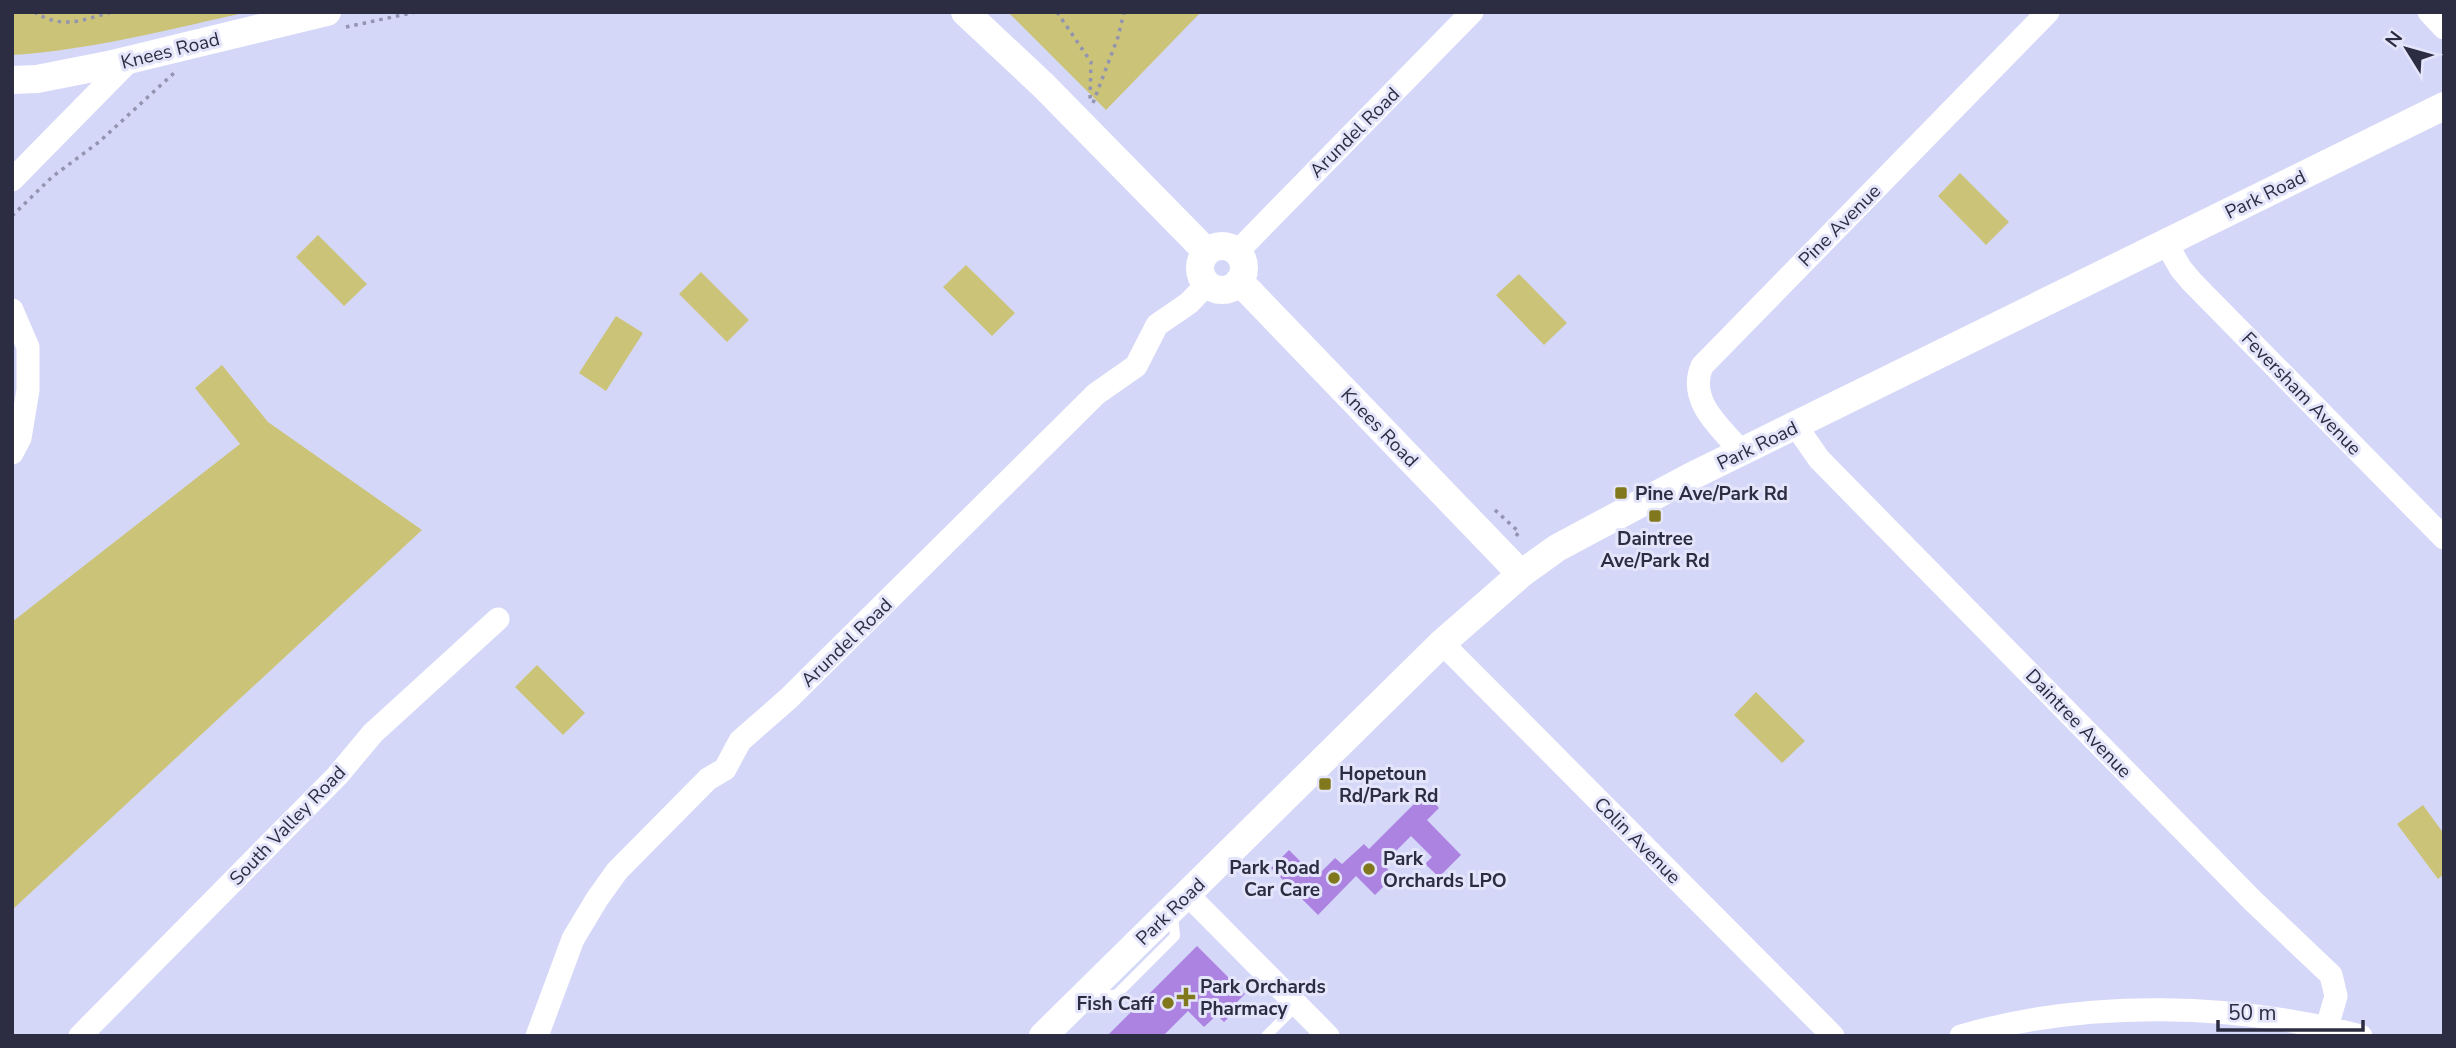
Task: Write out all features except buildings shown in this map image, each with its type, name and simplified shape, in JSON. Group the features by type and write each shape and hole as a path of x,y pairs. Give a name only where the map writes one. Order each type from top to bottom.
{"street":[{"path":"965,12 1044,86 1207,252"},
{"name":"Arundel Road","path":"1237,252 1472,12"},
{"name":"Pine Avenue","path":"1742,452 1701,401 1696,384 1702,366 2048,12"},
{"path":"2429,12 2444,28"},
{"name":"Knees Road","path":"12,80 37,79 130,60 264,19 335,20"},
{"path":"12,180 130,60"},
{"name":"Park Road","path":"1043,1036 1442,643 1521,573 1557,548 1598,524 1742,452 2444,106"},
{"name":"Feversham Avenue","path":"2166,243 2181,270 2192,282 2444,538"},
{"path":"1218,246 1237,252 1244,269 1234,286 1220,289 1207,284 1200,271 1200,264 1207,252 1218,246"},
{"name":"Knees Road","path":"1239,281 1521,573"},
{"name":"Arundel Road","path":"537,1036 573,939 617,871 708,779 725,769 740,741 789,698 1096,394 1136,366 1157,325 1189,303 1207,284"},
{"path":"12,310 28,348 28,390 20,438 12,453"},
{"name":"Daintree Avenue","path":"1796,426 1819,459 2253,901 2331,975 2336,996 2327,1027"},
{"name":"South Valley Road","path":"80,1036 327,785 373,733 498,619"},
{"name":"Colin Avenue","path":"1442,643 1833,1036"},
{"path":"1180,901 1328,1036"},
{"path":"1961,1036 2046,1017 2118,1010 2197,1011 2327,1027 2361,1036"}],"lane":[{"path":"1266,1036 1297,1005"}],"path":[{"path":"33,12 43,18 66,24 112,12"},
{"path":"335,20 416,12"},
{"path":"1058,12 1091,62 1090,106 1118,37 1124,12"},
{"path":"12,216 52,177 99,142 180,68"}],"shaded area":[{"path":"12,12 248,12 101,44 12,55"},
{"path":"1008,12 1201,12 1106,110"},
{"path":"1960,173 2009,222 1986,245 1938,196"},
{"path":"318,235 367,284 344,306 296,257"},
{"path":"966,265 1015,313 992,336 943,287"},
{"path":"701,272 749,320 727,342 679,294"},
{"path":"1519,274 1567,323 1544,345 1496,295"},
{"path":"616,316 643,333 606,391 579,373"},
{"path":"222,365 268,422 422,530 12,910 12,622 240,444 195,388"},
{"path":"537,665 585,713 563,735 515,687"},
{"path":"1756,692 1805,741 1782,763 1734,715"},
{"path":"2423,805 2444,834 2444,874 2438,879 2397,824"}],"place":[{"name":"Pine Ave/Park Rd","path":"1621,493"},
{"name":"Daintree Ave/Park Rd","path":"1655,516"},
{"name":"Hopetoun Rd/Park Rd","path":"1325,784"},
{"name":"Park Orchards LPO","path":"1369,869"},
{"name":"Park Road Car Care","path":"1334,878"},
{"name":"Park Orchards Pharmacy","path":"1186,997"},
{"name":"Fish Caff","path":"1168,1003"}]}
